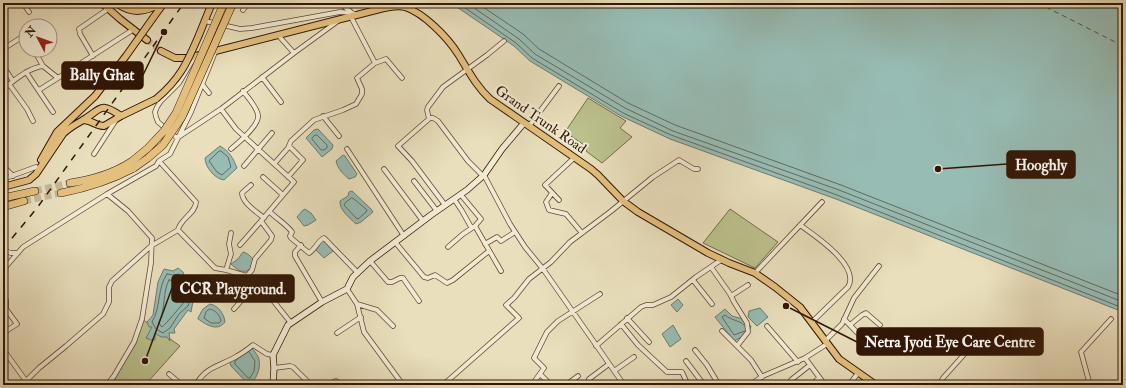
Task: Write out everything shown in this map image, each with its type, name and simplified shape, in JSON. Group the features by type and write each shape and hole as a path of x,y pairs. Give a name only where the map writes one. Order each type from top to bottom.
{"highway":[{"path":"61,193 114,179 132,165 164,131 176,113 224,3"},
{"path":"70,183 103,175 122,167 132,165 148,158 163,144 182,116 233,3"},
{"path":"3,198 35,191"},
{"path":"3,207 24,201"}],"main road":[{"path":"102,3 147,40"},
{"path":"116,3 124,8 138,11 149,10 164,3"},
{"path":"3,187 34,177 57,132 95,96 164,3"},
{"path":"83,120 91,120 101,126 104,126 156,99 168,90 185,66 212,3"},
{"name":"Grand Trunk Road","path":"161,51 175,58 195,56 340,20 353,15 384,8 399,6 405,7 419,14 436,28 452,46 484,93 526,125 598,175 623,201 653,222 721,260 755,273 800,307 839,359 876,385"},
{"path":"24,181 63,134 97,109 103,107 113,110 119,117"}],"street":[{"path":"23,3 29,12"},
{"path":"243,10 248,3"},
{"path":"340,3 353,15 375,63"},
{"path":"405,3 419,14"},
{"path":"93,56 80,34 79,29 108,9"},
{"path":"205,20 240,29 340,12 353,15"},
{"path":"177,138 221,109 340,20"},
{"path":"39,90 134,29"},
{"path":"278,35 294,53"},
{"path":"3,49 18,40"},
{"path":"429,119 427,109 440,91 504,41"},
{"path":"3,270 23,248 107,194 156,166 170,154 191,112 216,50"},
{"path":"177,138 158,122 156,117 157,107 179,83 195,56"},
{"path":"38,58 43,66 58,78"},
{"path":"274,164 289,146 291,141 314,120 356,104 362,94 362,89 357,78 375,63 386,59 402,78"},
{"path":"3,66 33,121"},
{"path":"3,89 26,72 43,66"},
{"path":"26,72 53,112"},
{"path":"262,77 281,102"},
{"path":"202,84 209,93"},
{"path":"273,385 273,355 284,332 291,323 322,302 347,289 353,277 370,261 467,190 484,175 502,149 526,125 559,86"},
{"path":"231,149 245,137 256,124 258,115 243,92"},
{"path":"221,109 236,129 294,182 270,212 240,245"},
{"path":"323,116 339,136"},
{"path":"94,154 119,117"},
{"path":"445,205 412,161 398,146 429,119 433,118 438,121 461,152 484,175 515,232 574,312 624,385"},
{"path":"244,166 272,133"},
{"path":"288,176 303,160 289,146"},
{"path":"347,149 404,236"},
{"path":"559,200 546,186 546,184 574,158"},
{"path":"443,385 519,318 506,305 514,298 529,279 543,269 566,246 623,201 679,160 694,169 698,169"},
{"path":"26,381 39,368 103,314 109,302 109,287 112,281 152,246 178,230 180,222 194,209 196,202 159,162"},
{"path":"3,166 13,176"},
{"path":"3,180 36,168"},
{"path":"384,169 424,221"},
{"path":"264,177 283,195"},
{"path":"414,181 437,211"},
{"path":"247,276 252,270 255,259 271,240 272,236 263,219 242,198 242,193 251,185"},
{"path":"552,193 546,202 549,210 566,214 582,233"},
{"path":"107,194 128,211 152,238 151,263 142,319 134,342 108,385"},
{"path":"448,248 480,221 480,218 460,195"},
{"path":"454,199 486,244 501,271"},
{"path":"755,273 822,202"},
{"path":"270,212 292,232 290,236 291,238 309,253 321,239 324,238 358,273"},
{"path":"800,225 832,250 846,266 851,280 848,287 812,322"},
{"path":"178,230 215,268 247,276 267,293 291,323"},
{"path":"486,244 497,237 501,242 515,232"},
{"path":"226,270 231,254 231,234"},
{"path":"395,242 424,277 428,278 435,275 447,283 453,280 489,251"},
{"path":"301,245 295,252 295,256 322,302"},
{"path":"5,251 18,253"},
{"path":"596,346 644,306 653,305 666,300 721,260"},
{"path":"370,261 388,282 403,278 419,301"},
{"path":"750,385 762,377 798,362 826,343 844,319 854,298 879,266"},
{"path":"711,267 747,323 748,332 737,346"},
{"path":"693,280 712,304"},
{"path":"234,309 256,284"},
{"path":"731,296 748,285"},
{"path":"347,289 357,304 364,332 401,383 396,385"},
{"path":"3,294 6,300 6,309 17,324 3,333"},
{"path":"532,385 544,368 534,358 547,332 558,322 600,294"},
{"path":"357,304 377,310 393,326"},
{"path":"850,325 862,314 866,313 880,325"},
{"path":"337,333 361,317"},
{"path":"628,318 649,342"},
{"path":"844,319 873,349"},
{"path":"1090,385 1081,352 1110,319"},
{"path":"621,324 644,350 667,372 682,372 688,385"},
{"path":"767,326 798,362"},
{"path":"722,331 751,360 762,377"},
{"path":"198,385 197,383 202,375 209,369 238,356 253,345 267,354 273,355"},
{"path":"3,349 26,381 31,385"},
{"path":"939,385 969,349"},
{"path":"695,350 707,365 719,385"},
{"path":"614,371 634,357"},
{"path":"805,358 825,385"},
{"path":"686,360 704,385"},
{"path":"589,379 609,364"},
{"path":"791,385 791,380 810,365"},
{"path":"274,368 290,366 311,385"},
{"path":"849,385 858,373"},
{"path":"169,374 182,385"},
{"path":"540,374 551,385"},
{"path":"566,385 578,376"},
{"path":"811,385 819,378"},
{"path":"757,380 760,385"},
{"path":"327,385 336,381 341,385"},
{"path":"1120,385 1123,382"}],"green space":[{"path":"588,98 626,121 620,128 632,137 602,163 586,151 587,147 565,132"},
{"path":"730,209 778,242 755,268 703,243"},
{"path":"142,319 180,346 145,385 107,385 134,342"}],"water":[{"path":"451,3 1123,3 1123,312 836,199 670,139 621,116 530,61 514,46"},
{"path":"318,129 333,145 332,149 322,157 306,138 314,130"},
{"path":"220,146 231,156 237,168 224,180 211,172 205,161 205,158"},
{"path":"343,155 357,174 355,177 349,179 338,166 336,161"},
{"path":"352,191 373,212 361,222 356,224 345,214 340,204 340,201 348,196 349,192"},
{"path":"305,209 311,213 316,220 304,226 297,217"},
{"path":"325,239 331,244 333,251 324,258 314,248"},
{"path":"243,252 250,256 255,263 247,271 241,271 231,264 238,259"},
{"path":"178,268 183,272 197,296 193,301 191,312 188,310 174,329 175,333 169,333 170,341 167,337 161,337 155,333 155,340 146,338 152,327 149,327 147,322 153,315 158,282 164,269 173,271"},
{"path":"678,299 683,305 677,312 671,305"},
{"path":"210,304 218,308 224,316 225,322 219,327 208,325 198,319 203,309"},
{"path":"760,308 768,317 757,326 748,317 749,311"},
{"path":"725,309 732,316 743,319 751,326 749,333 734,341 715,317"},
{"path":"673,325 681,339 670,347 662,334"},
{"path":"251,346 259,358 259,371 252,383 249,385 231,366 229,360"}],"ferry route":[{"path":"1038,3 1123,46"}],"tunnel":[{"path":"147,40 161,51"},
{"path":"35,191 70,183"},
{"path":"24,201 61,193"}],"railway":[{"path":"3,249 37,208 184,3"}],"place":[{"name":"Bally Ghat","path":"164,32"},
{"name":"Hooghly","path":"938,169"},
{"name":"Netra Jyoti Eye Care Centre","path":"786,306"},
{"name":"CCR Playground.","path":"145,361"}]}
